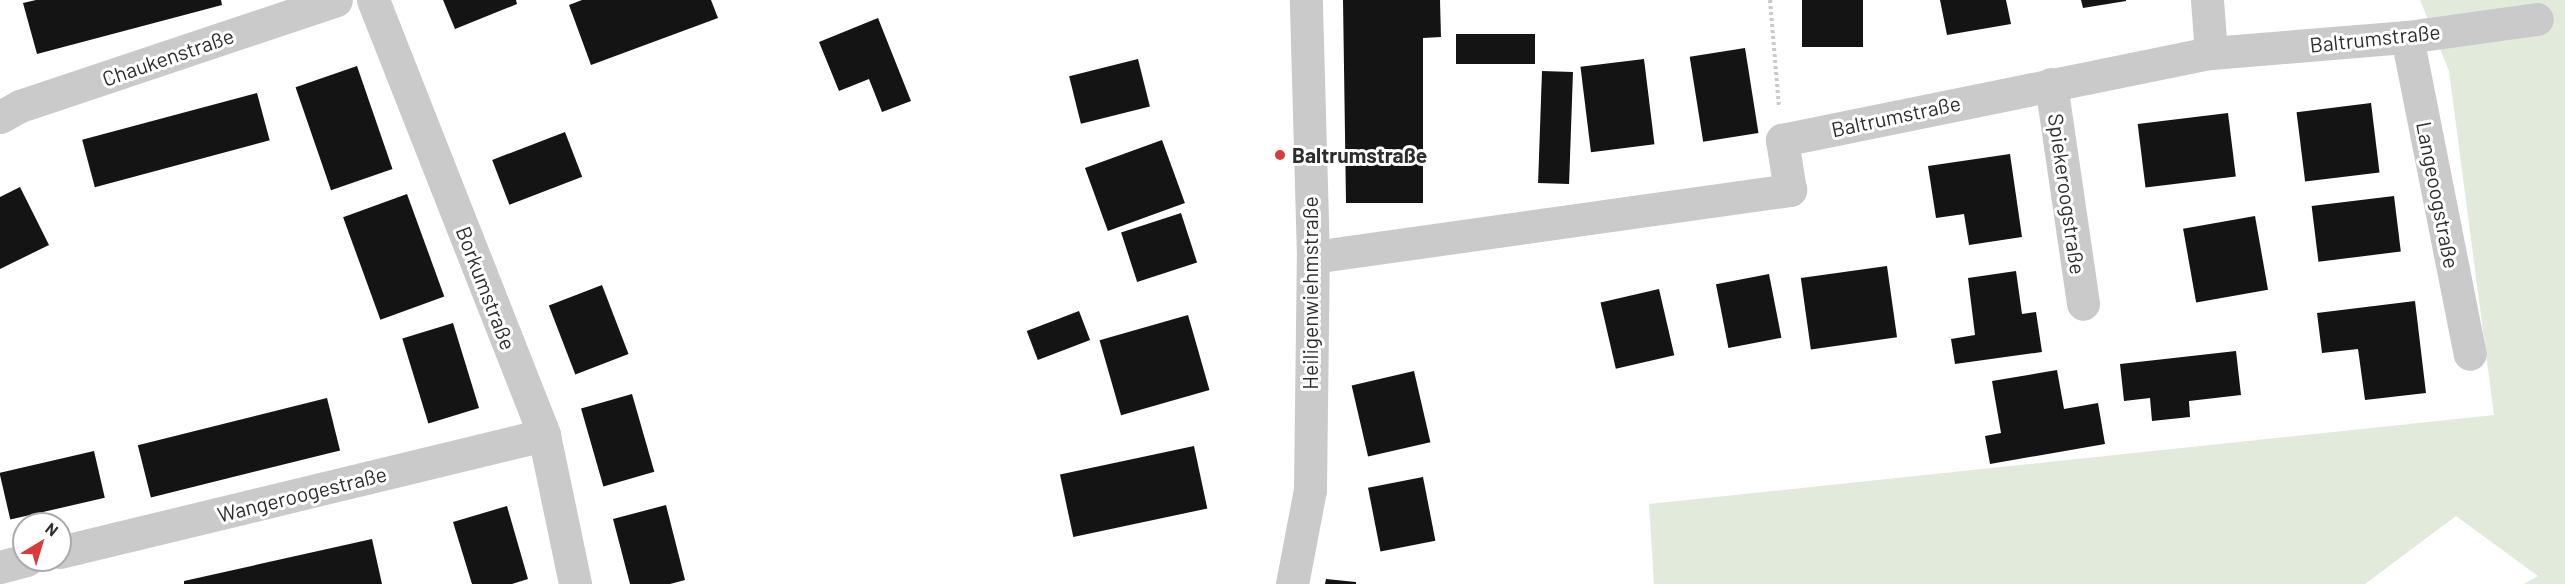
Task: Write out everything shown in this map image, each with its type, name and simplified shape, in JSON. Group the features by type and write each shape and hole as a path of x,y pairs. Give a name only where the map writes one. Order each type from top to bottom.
{"street":[{"name":"Chaukenstraße","path":"0,117 20,106 336,0"},
{"name":"Borkumstraße","path":"373,0 544,435 575,584"},
{"name":"Heiligenwiehmstraße","path":"1292,584 1310,490 1313,257 1306,0"},
{"path":"2206,0 2211,53"},
{"name":"Baltrumstraße","path":"1782,140 2211,53 2407,37 2537,19"},
{"name":"Langeoogstraße","path":"2407,37 2470,354"},
{"name":"Spiekeroogstraße","path":"2051,84 2083,304"},
{"path":"1313,257 1790,190 1782,140"},
{"name":"Wangeroogestraße","path":"72,549 544,435"}],"path":[{"path":"1770,0 1782,140"}],"shaded area":[{"path":"2420,0 2565,0 2565,584 2524,584 2538,576 2456,516 2365,584 1654,584 1649,504 2494,415 2449,71"}],"building":[{"path":"36,0 221,0 222,5 37,54 23,3"},
{"path":"443,0 516,0 517,4 455,29"},
{"path":"582,0 711,0 718,18 591,65 569,5"},
{"path":"1343,0 1440,0 1441,37 1423,38 1423,203 1346,203"},
{"path":"1802,0 1863,0 1863,47 1802,47"},
{"path":"1940,0 2006,0 2011,24 1947,35"},
{"path":"2081,0 2126,0 2126,1 2083,8"},
{"path":"878,18 911,101 882,112 869,79 839,91 819,42"},
{"path":"1456,34 1535,34 1535,64 1456,64"},
{"path":"1745,48 1758,133 1703,142 1690,57"},
{"path":"1138,59 1150,107 1081,124 1069,76"},
{"path":"1644,59 1654,144 1591,152 1580,67"},
{"path":"357,66 392,169 331,190 296,87"},
{"path":"1542,71 1573,72 1569,184 1538,183"},
{"path":"257,93 270,140 95,187 82,140"},
{"path":"2371,103 2380,172 2305,182 2297,112"},
{"path":"2228,113 2236,177 2145,188 2138,124"},
{"path":"565,132 582,177 509,205 492,160"},
{"path":"1162,140 1185,203 1108,231 1085,168"},
{"path":"2010,154 2022,237 1969,245 1964,214 1936,218 1928,166"},
{"path":"20,187 49,245 0,269 0,197"},
{"path":"407,194 444,296 380,320 343,217"},
{"path":"2394,196 2401,252 2318,262 2312,206"},
{"path":"1181,213 1197,262 1137,282 1121,232"},
{"path":"2255,216 2268,290 2196,303 2183,229"},
{"path":"1887,266 1897,337 1811,349 1801,278"},
{"path":"2016,271 2022,314 2036,312 2042,352 1955,364 1951,339 1975,335 1968,278"},
{"path":"1769,274 1781,338 1728,348 1716,284"},
{"path":"602,285 629,354 575,375 549,305"},
{"path":"1659,289 1674,355 1616,369 1601,302"},
{"path":"2415,301 2426,393 2365,400 2358,349 2322,353 2317,313"},
{"path":"1079,311 1090,340 1038,360 1027,331"},
{"path":"1188,315 1209,390 1121,415 1100,340"},
{"path":"453,323 479,408 428,424 402,338"},
{"path":"2236,351 2241,395 2189,401 2190,417 2152,421 2150,398 2124,401 2120,364"},
{"path":"2057,370 2064,409 2098,403 2105,444 1990,464 1985,436 2001,433 1992,381"},
{"path":"1414,371 1430,442 1368,457 1352,385"},
{"path":"632,394 654,472 603,486 581,409"},
{"path":"327,398 340,450 151,498 138,445"},
{"path":"1194,446 1207,509 1073,537 1060,474"},
{"path":"94,451 105,498 43,512 12,512 12,519 0,473"},
{"path":"1423,477 1435,541 1380,551 1368,488"},
{"path":"666,505 685,580 670,584 630,584 613,519"},
{"path":"507,506 528,579 512,584 472,584 453,522"},
{"path":"372,539 382,584 184,584 184,581"},
{"path":"1326,579 1356,582 1356,584 1325,584"}],"place":[{"name":"Baltrumstraße","path":"1280,155"}]}
